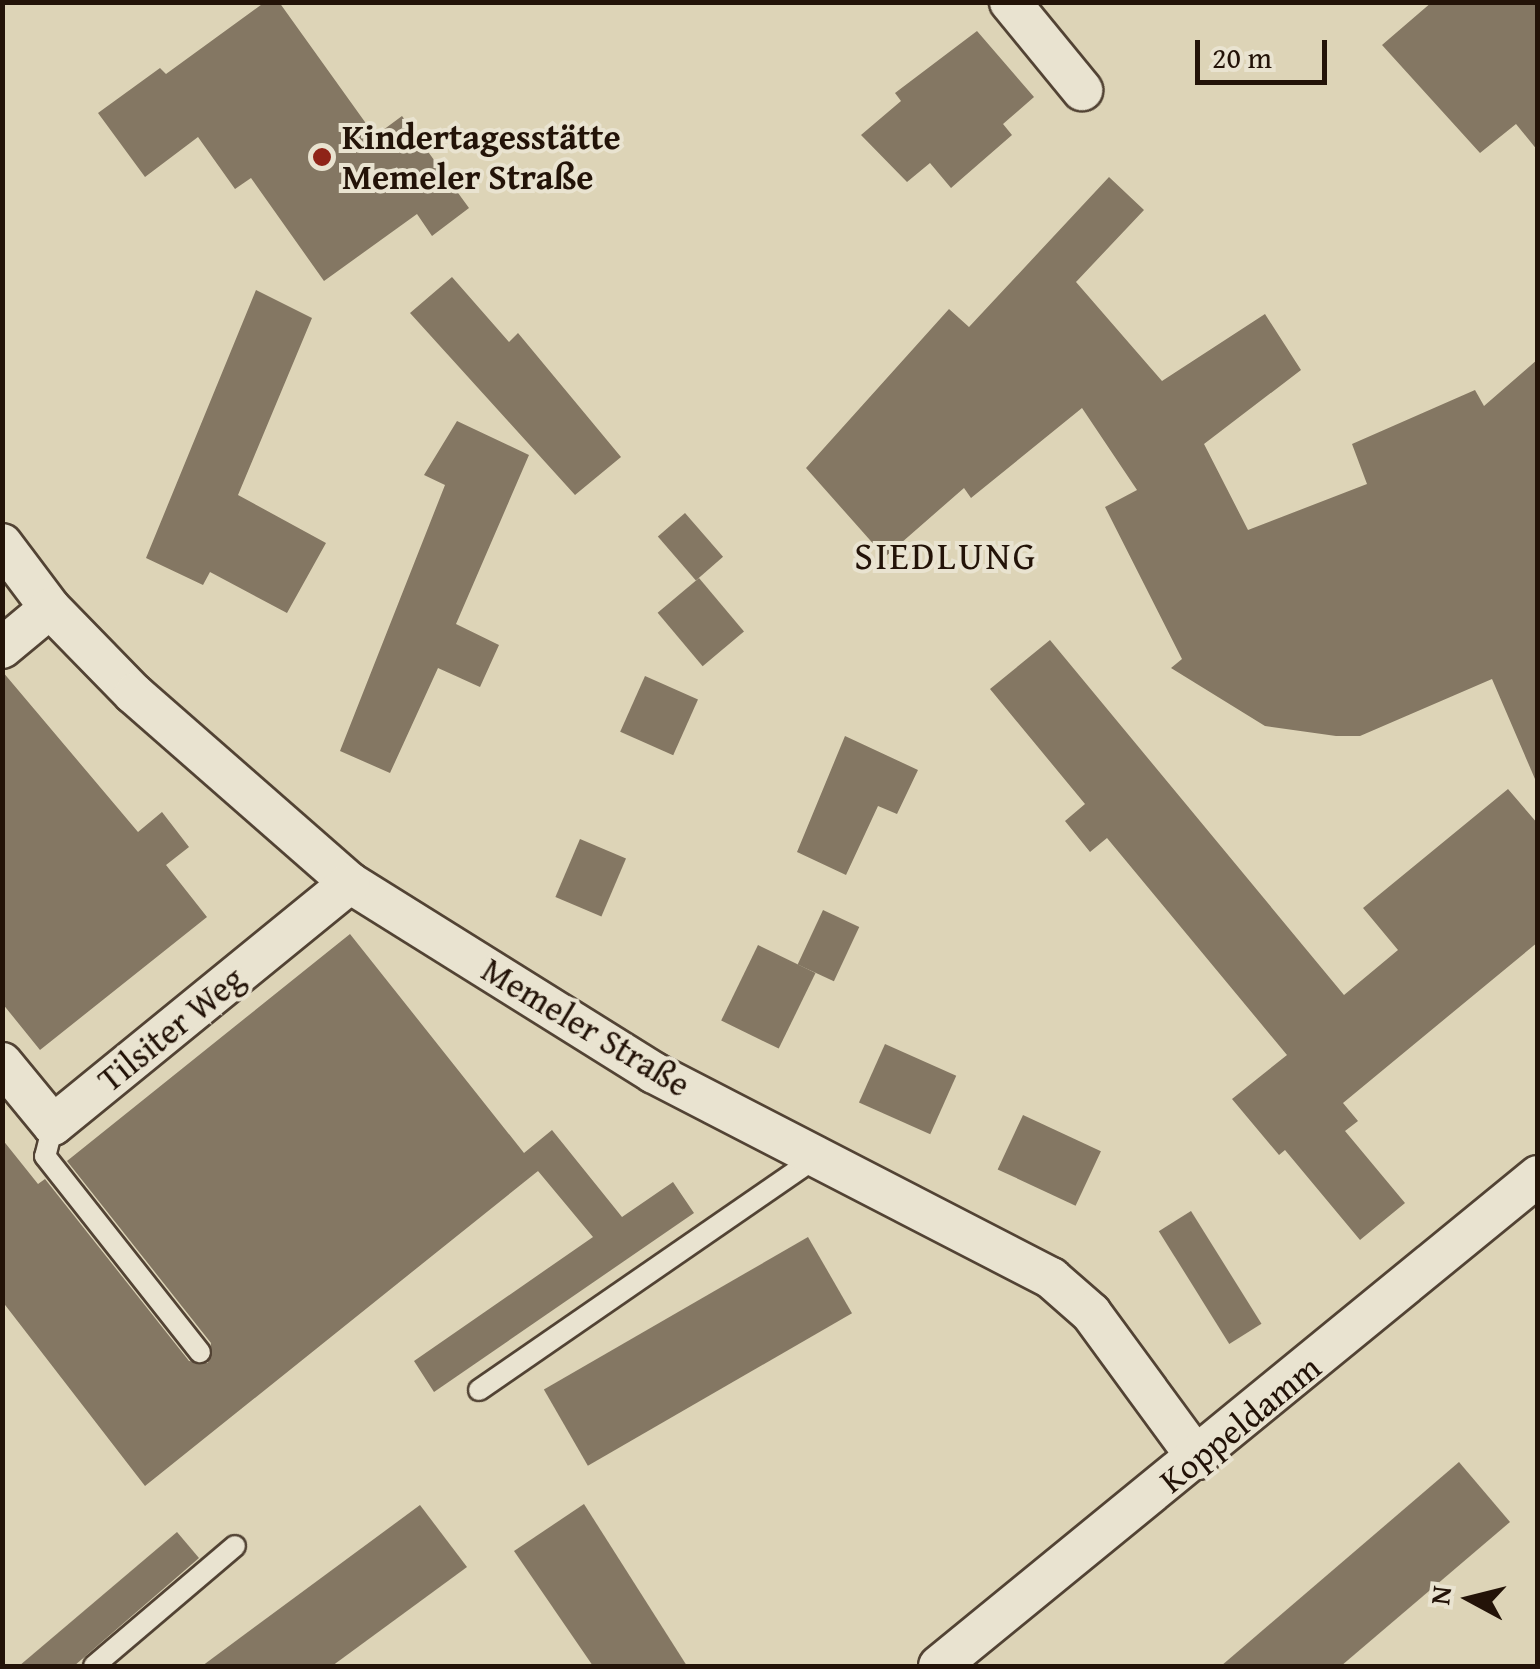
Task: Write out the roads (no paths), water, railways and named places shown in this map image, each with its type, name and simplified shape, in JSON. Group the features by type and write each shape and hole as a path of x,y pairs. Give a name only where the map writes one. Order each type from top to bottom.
{"street":[{"path":"1010,2 1082,90"},
{"name":"Memeler Straße","path":"2,544 50,608 214,768 350,883 654,1073 1051,1278 1091,1313 1198,1460"},
{"path":"2,648 50,608"},
{"name":"Tilsiter Weg","path":"53,1125 350,883"},
{"path":"2,1063 53,1125"},
{"name":"Koppeldamm","path":"938,1666 1198,1460 1538,1176"}],"lane":[{"path":"53,1125 44,1156 200,1352"},
{"path":"480,1390 817,1157"},
{"path":"94,1666 236,1546"}],"place":[{"name":"Kindertagesstätte Memeler Straße","path":"322,157"}],"district":[{"name":"SIEDLUNG","path":"946,556"}]}
